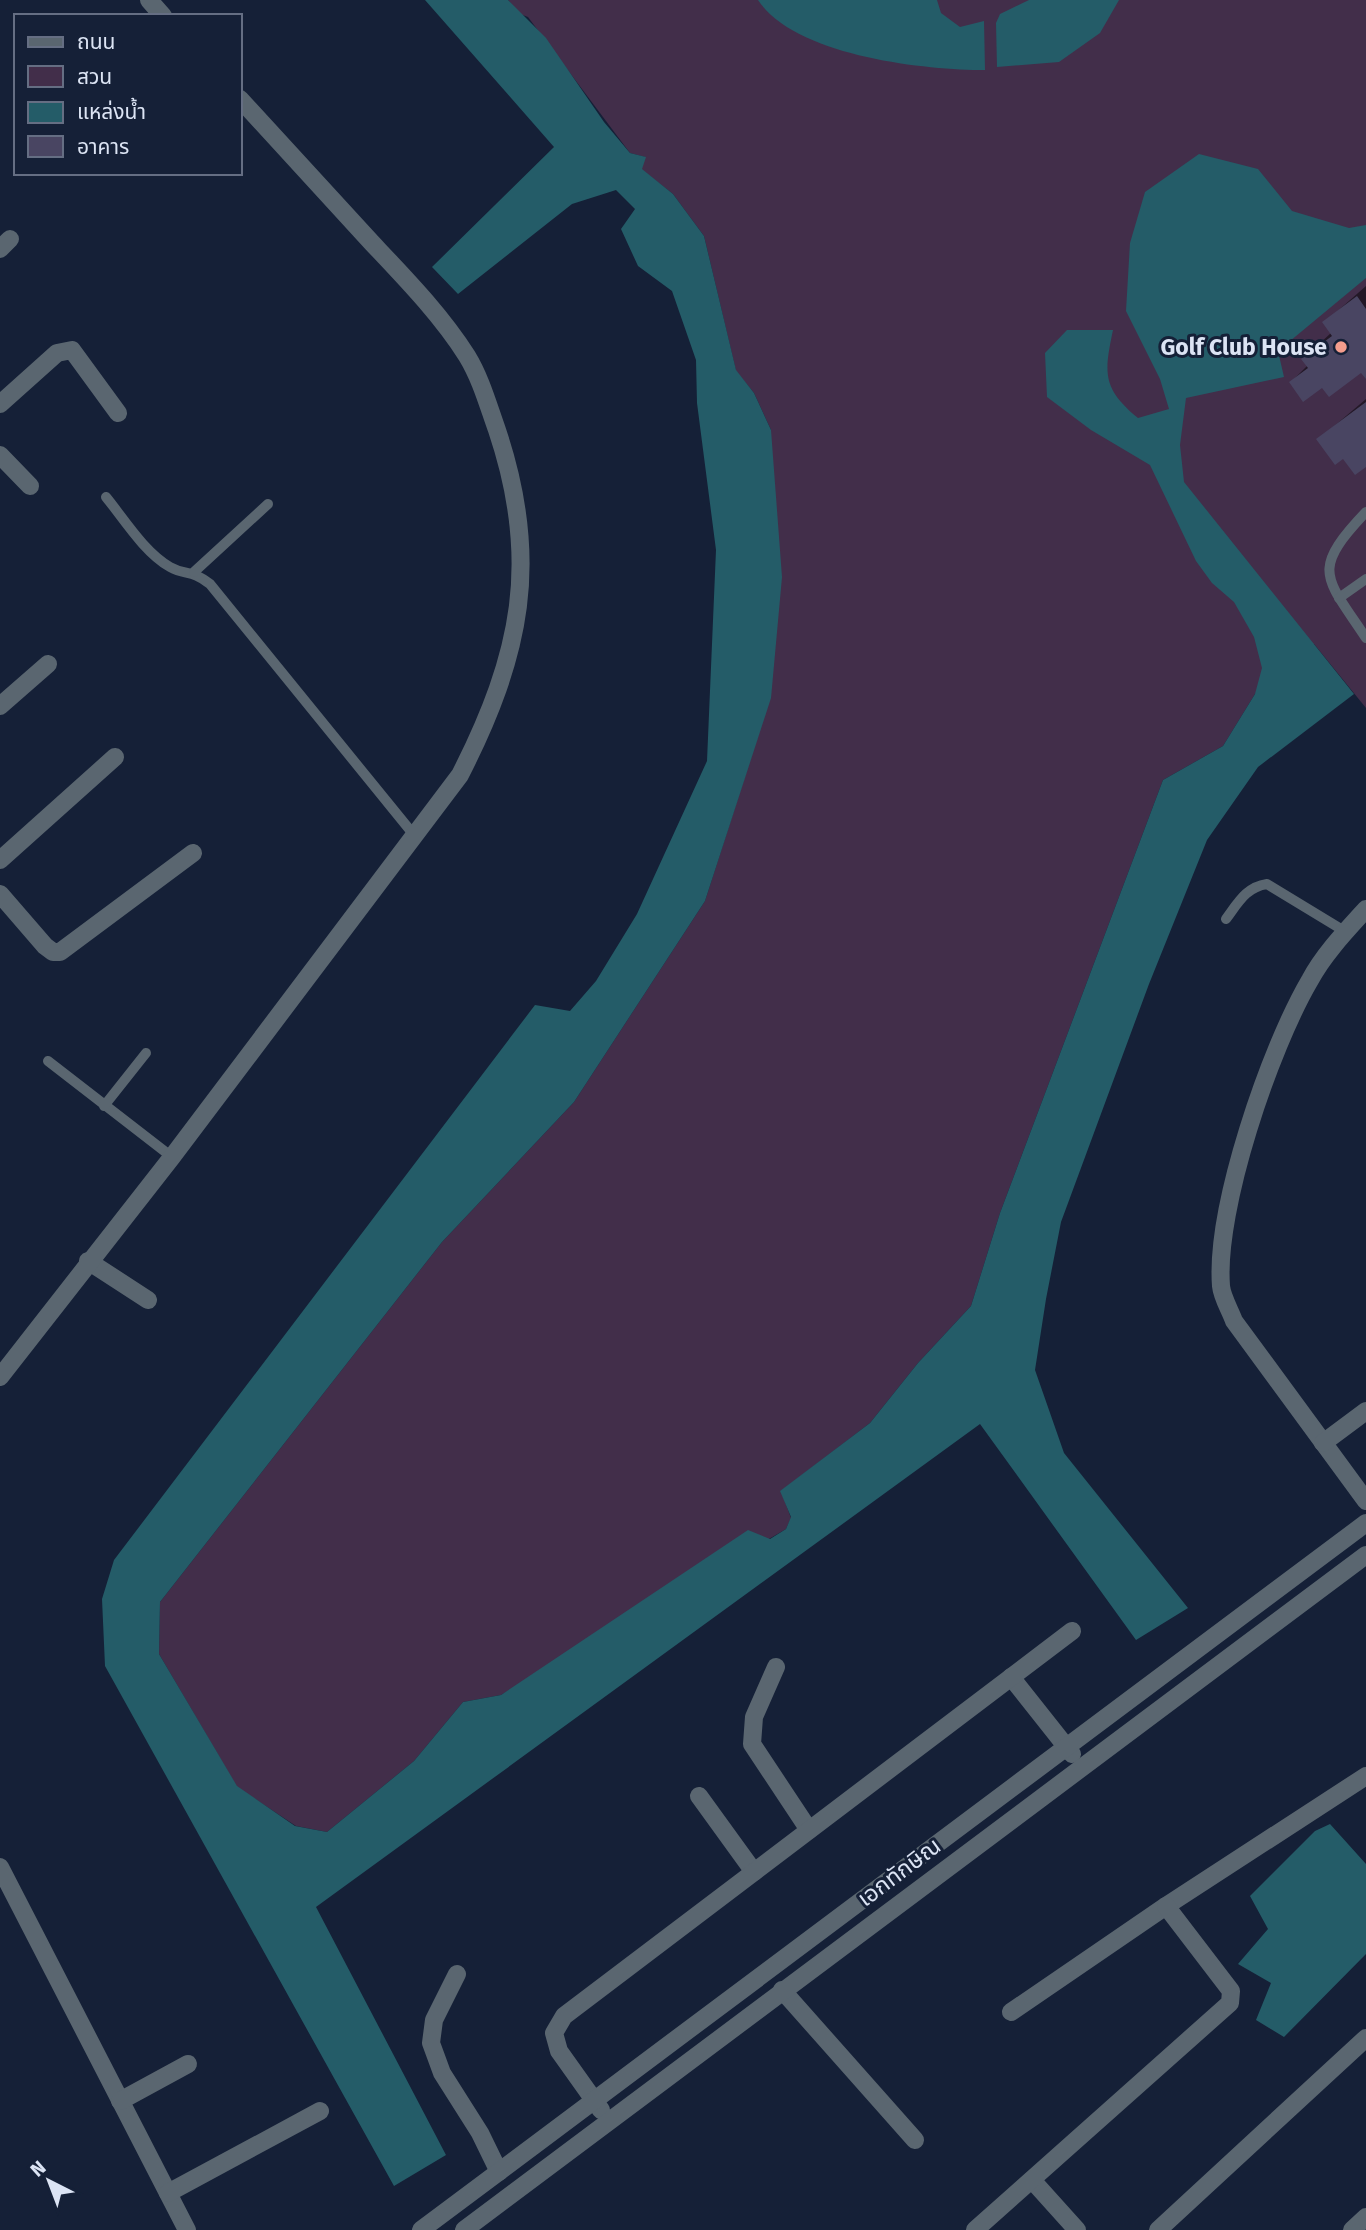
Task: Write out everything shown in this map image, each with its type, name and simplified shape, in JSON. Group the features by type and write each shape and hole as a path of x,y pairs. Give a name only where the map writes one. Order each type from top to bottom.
{"street":[{"path":"149,0 161,14"},
{"path":"0,1377 88,1261 172,1157 460,775 488,719 505,667 521,589 517,498 480,381 468,358 424,299 242,101"},
{"path":"0,404 57,354 72,350 118,413"},
{"path":"0,455 30,486"},
{"path":"0,706 48,664"},
{"path":"0,860 116,757"},
{"path":"0,894 45,946 53,952 60,952 193,853"},
{"path":"1366,909 1310,980 1258,1100 1234,1186 1220,1257 1221,1290 1234,1321 1366,1501"},
{"path":"88,1261 148,1300"},
{"path":"1323,1443 1366,1410"},
{"path":"421,2230 1366,1523"},
{"name":"เอกทักษิณ","path":"464,2230 1366,1555"},
{"path":"609,2120 559,2051 554,2034 564,2016 1072,1631"},
{"path":"776,1667 754,1717 752,1744 810,1830"},
{"path":"1011,1677 1082,1766"},
{"path":"1011,2011 1366,1776"},
{"path":"699,1796 754,1872"},
{"path":"0,1867 187,2230"},
{"path":"975,2230 1230,2003 1230,1991 1166,1906"},
{"path":"457,1974 434,2020 431,2043 442,2073 480,2133 499,2172"},
{"path":"782,1990 915,2140"},
{"path":"1158,2230 1366,2038"},
{"path":"120,2101 188,2064"},
{"path":"168,2193 320,2111"},
{"path":"1032,2179 1077,2230"},
{"path":"1352,2230 1366,2217"}],"lane":[{"path":"106,497 156,556 179,571 194,572 209,584 414,835"},
{"path":"194,572 268,504"},
{"path":"1366,512 1331,555 1329,577 1339,598 1366,638"},
{"path":"1339,598 1366,579"},
{"path":"1226,919 1245,894 1255,886 1267,884 1346,932"},
{"path":"104,1106 146,1054"},
{"path":"48,1061 172,1157"}],"green space":[{"path":"508,0 1366,0 1366,708 1314,644 1255,694 1223,746 1163,780 1000,1213 971,1306 918,1363 870,1423 781,1491 791,1518 786,1529 501,1695 463,1702 414,1761 327,1832 296,1826 237,1787 159,1654 160,1602 442,1242 574,1102 705,901 770,698 771,430 754,393 736,371 704,236 673,194 641,169 645,157 630,153 528,17 520,14"}],"water":[{"path":"425,0 508,0 546,38 604,122 630,153 646,157 642,169 673,194 704,236 736,370 754,393 771,430 782,577 771,698 705,901 574,1102 442,1242 160,1602 159,1654 237,1786 295,1826 327,1832 414,1761 463,1702 501,1695 748,1530 770,1539 786,1529 791,1517 780,1491 870,1423 918,1363 971,1306 1000,1213 1163,780 1223,746 1255,694 1262,668 1254,637 1234,602 1212,583 1196,561 1150,465 1091,430 1047,397 1045,353 1067,330 1113,330 1107,369 1118,398 1138,418 1169,409 1160,379 1126,311 1130,243 1145,192 1199,154 1258,169 1292,211 1349,228 1366,225 1366,278 1278,351 1284,377 1186,398 1180,445 1184,482 1354,694 1258,767 1207,840 1149,984 1061,1222 1035,1370 1064,1453 1188,1608 1136,1640 980,1424 316,1907 446,2155 394,2186 105,1666 102,1599 114,1560 535,1005 570,1011 596,981 637,914 707,761 716,550 697,403 696,360 672,291 638,266 621,229 635,209 616,190 572,204 458,294 432,267 554,147"},
{"path":"758,0 937,0 941,13 960,27 984,21 985,70 896,63 830,47 800,35 776,19"},
{"path":"1029,0 1119,0 1100,33 1059,62 997,67 996,23 1000,14"},
{"path":"1330,1824 1366,1864 1366,1954 1284,2037 1256,2020 1271,1983 1238,1964 1268,1929 1250,1896 1315,1831"}],"building":[{"name":"Golf Club House","path":"1357,296 1366,309 1366,379 1361,373 1329,397 1322,388 1303,402 1289,382 1308,368 1301,359 1332,336 1322,322"},
{"name":"Golf Club House","path":"1366,402 1366,467 1355,475 1343,459 1335,465 1316,439"}],"place":[{"name":"Golf Club House","path":"1341,347"}]}
